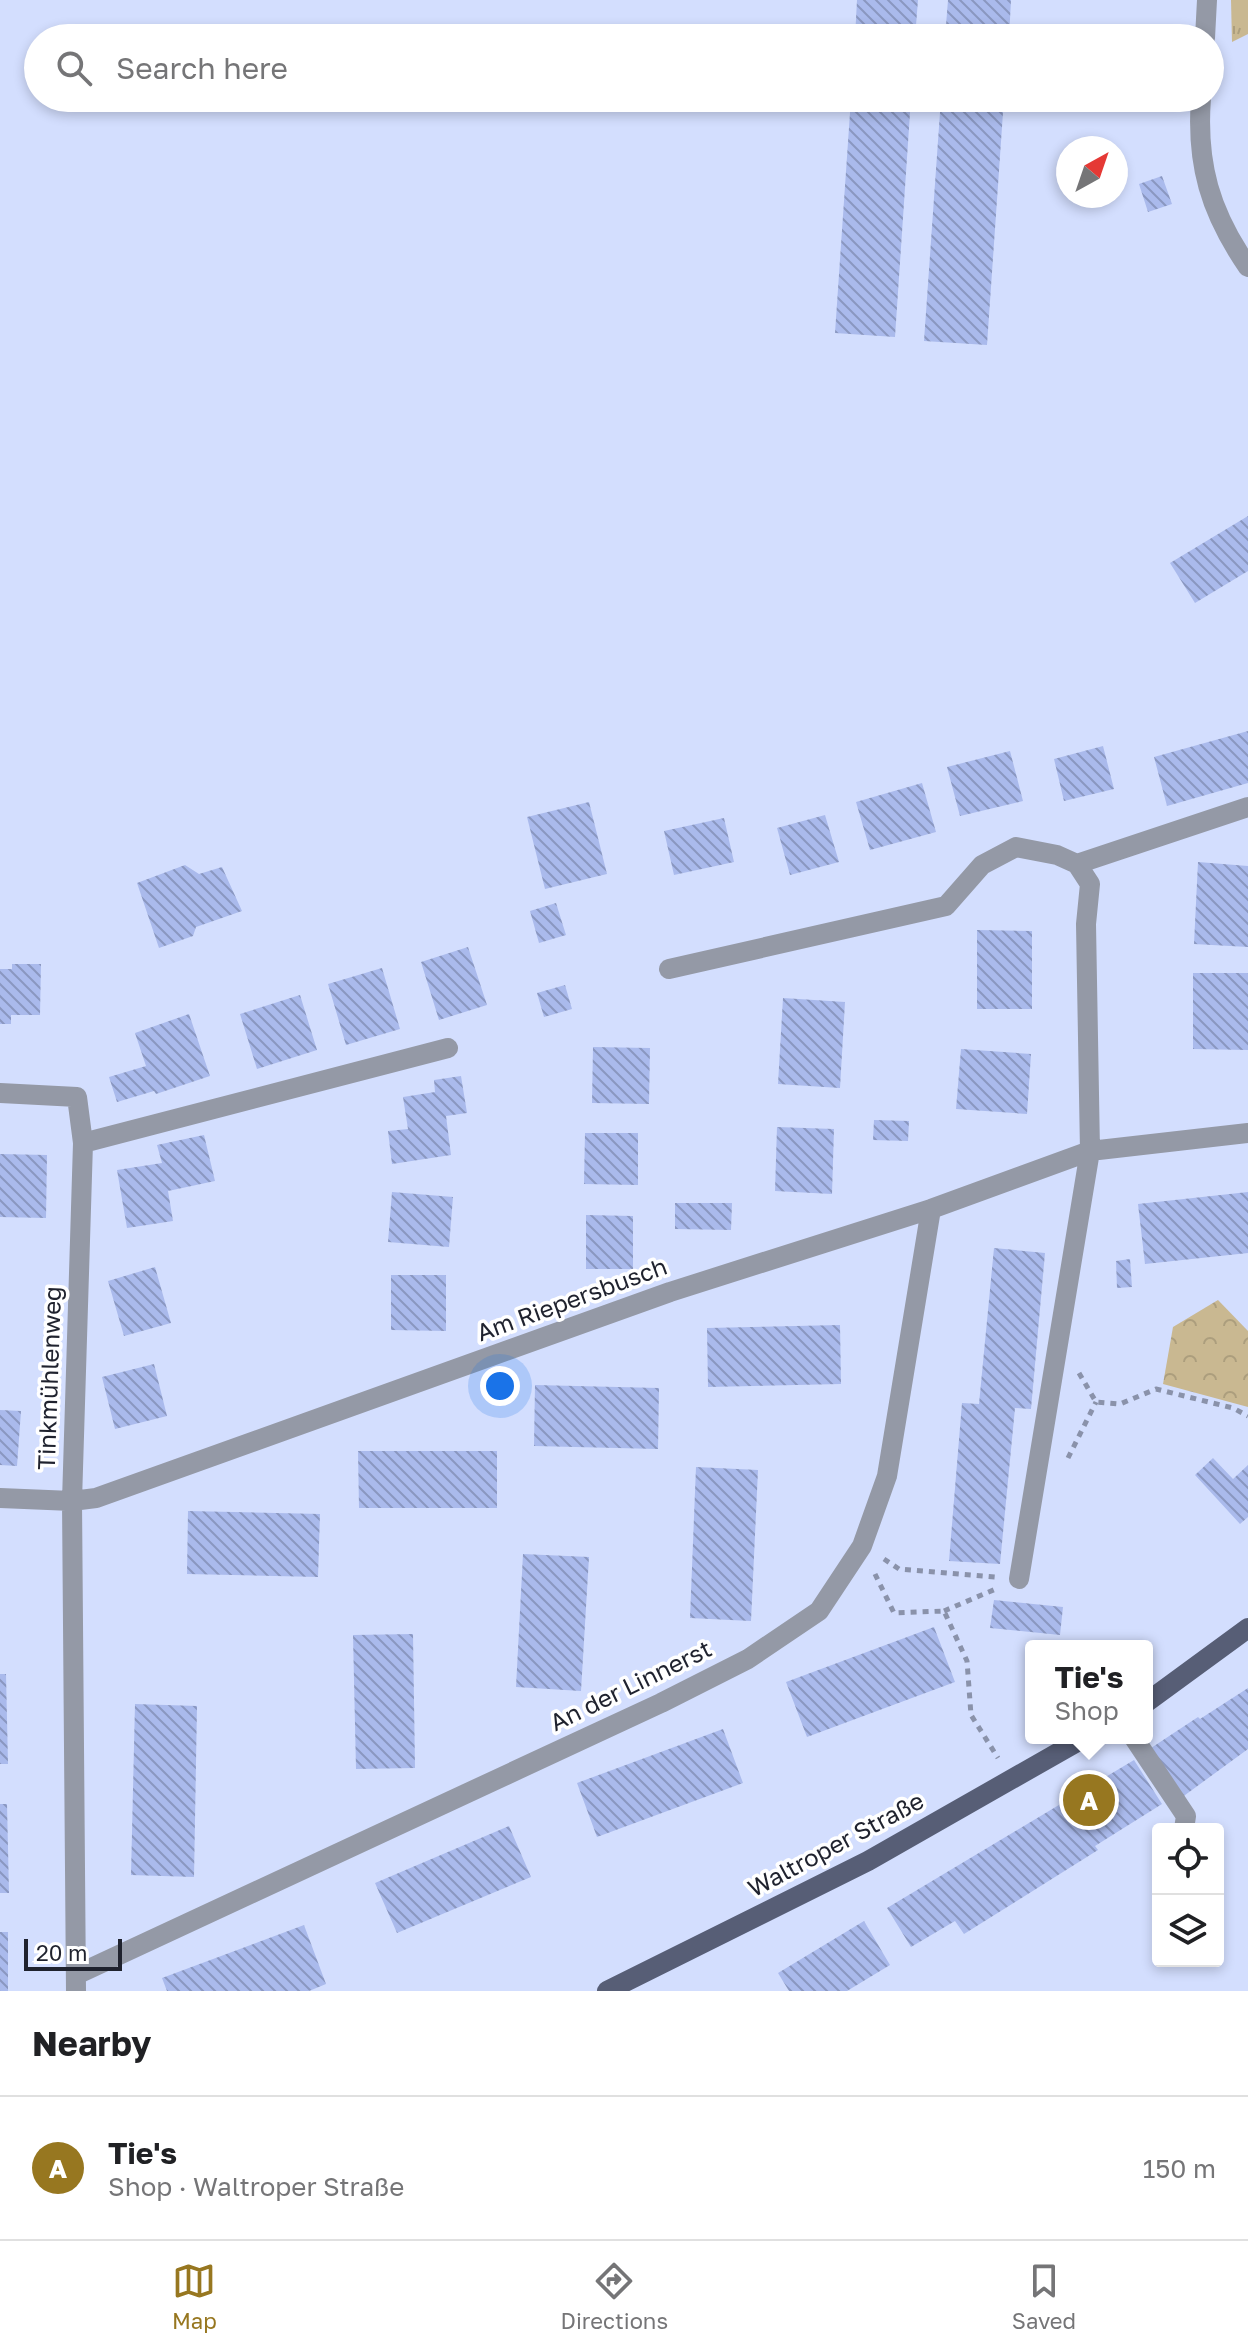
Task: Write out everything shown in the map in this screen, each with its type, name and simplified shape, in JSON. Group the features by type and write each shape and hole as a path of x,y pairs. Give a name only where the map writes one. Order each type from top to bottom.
{"main road":[{"path":"1153,1698 1248,1628"},
{"name":"Waltroper Straße","path":"617,1989 868,1861 1074,1744"}],"street":[{"path":"1206,24 1207,0"},
{"path":"1200,112 1204,174 1213,206 1248,267"},
{"path":"1077,864 1248,807"},
{"path":"669,969 946,906 982,865 1016,847 1057,855 1077,864 1090,884 1086,924 1090,1151 1019,1579"},
{"path":"83,1143 448,1048"},
{"name":"Tinkmühlenweg","path":"0,1093 77,1097 83,1143 72,1501 76,1983"},
{"name":"Am Riepersbusch","path":"0,1498 72,1501 96,1498 670,1292 931,1209 1090,1151 1248,1133"},
{"name":"An der Linnerst","path":"76,1983 661,1703 748,1659 819,1611 862,1546 887,1476 931,1209"},
{"path":"1138,1744 1186,1816 1185,1823"}],"path":[{"path":"1059,1337 1096,1402 1120,1404 1156,1389 1233,1408 1248,1416"},
{"path":"862,1546 899,1569 1019,1579"},
{"path":"862,1546 894,1613 944,1611 1019,1579"},
{"path":"944,1611 967,1661 971,1715 1011,1780"}],"green space":[{"path":"1231,0 1248,0 1248,34 1232,42"},
{"path":"1218,1300 1248,1331 1248,1407 1163,1384 1173,1327"}],"building":[{"path":"857,0 918,0 916,24 856,24"},
{"path":"948,0 1011,0 1010,24 946,24"},
{"path":"850,112 910,112 895,337 835,333"},
{"path":"940,112 1003,112 987,345 924,341"},
{"path":"1162,176 1172,204 1148,212 1139,184"},
{"path":"1248,516 1248,571 1195,603 1170,563"},
{"path":"1248,731 1248,783 1167,806 1154,757"},
{"path":"1103,746 1114,789 1064,801 1054,759"},
{"path":"1010,751 1023,801 960,816 947,767"},
{"path":"922,783 936,832 870,850 856,802"},
{"path":"589,802 607,874 545,889 527,817"},
{"path":"825,815 839,862 790,875 777,828"},
{"path":"724,818 734,862 674,875 664,831"},
{"path":"1198,862 1248,866 1248,947 1194,944"},
{"path":"185,865 199,874 222,867 242,911 196,927 193,936 159,948 137,883"},
{"path":"556,903 566,935 539,943 530,911"},
{"path":"977,930 1032,931 1032,1009 977,1009"},
{"path":"468,947 487,1005 439,1020 421,962"},
{"path":"12,964 41,964 40,1015 11,1015 11,1024 0,1024 0,969 12,969"},
{"path":"382,968 400,1029 346,1045 328,984"},
{"path":"1193,973 1248,973 1248,1050 1193,1049"},
{"path":"565,985 572,1009 544,1017 537,993"},
{"path":"300,995 317,1050 257,1069 240,1014"},
{"path":"783,998 845,1002 840,1088 778,1084"},
{"path":"189,1014 210,1076 156,1094 154,1091 117,1102 109,1077 146,1066 135,1033"},
{"path":"593,1047 650,1048 649,1104 592,1103"},
{"path":"961,1049 1031,1054 1027,1114 956,1109"},
{"path":"461,1076 467,1113 446,1116 451,1155 392,1164 388,1131 408,1129 403,1097 435,1092 434,1080"},
{"path":"874,1120 909,1121 908,1141 873,1140"},
{"path":"777,1127 834,1129 832,1194 775,1191"},
{"path":"585,1133 638,1133 638,1185 584,1184"},
{"path":"204,1135 215,1181 168,1191 173,1221 127,1228 117,1170 162,1163 157,1145"},
{"path":"0,1154 47,1155 46,1218 0,1217"},
{"path":"392,1192 453,1197 449,1247 388,1242"},
{"path":"1248,1192 1248,1253 1145,1264 1138,1204"},
{"path":"675,1203 732,1203 731,1230 675,1229"},
{"path":"586,1215 633,1216 633,1269 586,1269"},
{"path":"994,1248 1045,1253 1031,1409 1015,1408 1000,1564 949,1561 962,1403 979,1404"},
{"path":"1130,1259 1132,1287 1117,1288 1116,1261"},
{"path":"155,1267 171,1323 124,1336 108,1281"},
{"path":"391,1275 446,1275 446,1331 391,1330"},
{"path":"840,1325 841,1384 708,1387 707,1328"},
{"path":"154,1364 167,1416 115,1429 102,1377"},
{"path":"535,1385 659,1388 658,1449 534,1446"},
{"path":"0,1410 21,1411 17,1466 0,1465"},
{"path":"358,1451 497,1451 497,1508 359,1508"},
{"path":"1213,1458 1233,1479 1248,1465 1248,1517 1240,1524 1195,1475"},
{"path":"696,1467 758,1470 751,1621 690,1618"},
{"path":"188,1511 320,1514 318,1577 187,1574"},
{"path":"523,1554 589,1557 581,1691 516,1687"},
{"path":"994,1600 1063,1607 1060,1635 990,1628"},
{"path":"934,1627 955,1682 807,1737 786,1682"},
{"path":"413,1634 415,1768 356,1769 353,1635"},
{"path":"0,1674 6,1674 8,1764 0,1764"},
{"path":"1248,1688 1248,1749 1181,1798 1148,1750"},
{"path":"135,1704 197,1706 194,1877 131,1875"},
{"path":"723,1729 743,1783 597,1837 577,1783"},
{"path":"1134,1760 1162,1804 1095,1846 1098,1850 964,1934 955,1921 911,1947 887,1908"},
{"path":"0,1804 7,1804 9,1893 0,1893"},
{"path":"509,1826 531,1877 397,1933 375,1883"},
{"path":"864,1921 890,1965 847,1991 789,1991 778,1973"},
{"path":"304,1925 326,1984 309,1991 167,1991 162,1978"},
{"path":"0,1932 8,1932 8,1991 0,1991"}],"place":[{"name":"Tie's","path":"1089,1800"}]}
